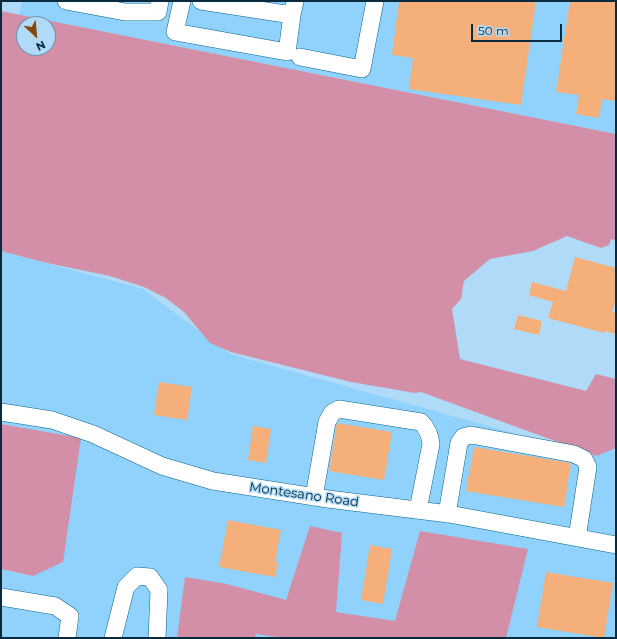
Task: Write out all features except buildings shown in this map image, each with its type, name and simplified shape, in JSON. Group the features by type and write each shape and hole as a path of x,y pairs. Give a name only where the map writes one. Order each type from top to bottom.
{"street":[{"path":"66,1 124,12 159,6"},
{"path":"182,1 175,32 287,52 294,8 201,1"},
{"path":"300,57 362,69 375,1"},
{"path":"314,497 327,422 332,413 339,409 421,422 426,427 430,436 431,444 418,510"},
{"name":"Montesano Road","path":"1,412 52,420 92,434 162,466 213,481 314,497 447,514 616,545"},
{"path":"447,514 459,443 464,437 471,435 574,454 584,459 588,467 576,538"},
{"path":"113,638 126,587 137,576 150,577 159,590 157,638"},
{"path":"1,598 55,606 70,616 67,638"}],"shaded area":[{"path":"22,1 616,1 616,134 56,22 56,16 19,15"},
{"path":"1,11 26,16 16,16 16,56 56,56 56,22 616,134 616,241 611,239 609,245 601,248 567,236 533,251 490,259 464,281 461,299 452,309 460,359 586,391 596,374 616,379 616,448 596,456 421,392 415,393 351,382 231,352 210,343 184,312 166,298 144,287 110,276 47,263 1,251"},
{"path":"1,251 143,289 230,354 596,456 616,436 616,638 1,638 1,569 33,576 80,438 1,424"},
{"path":"1,424 81,438 63,562 33,576 1,569"},
{"path":"310,526 342,533 336,612 395,621 420,531 528,549 506,638 283,638 256,634 255,638 177,638 185,577 227,584 286,600"}]}
